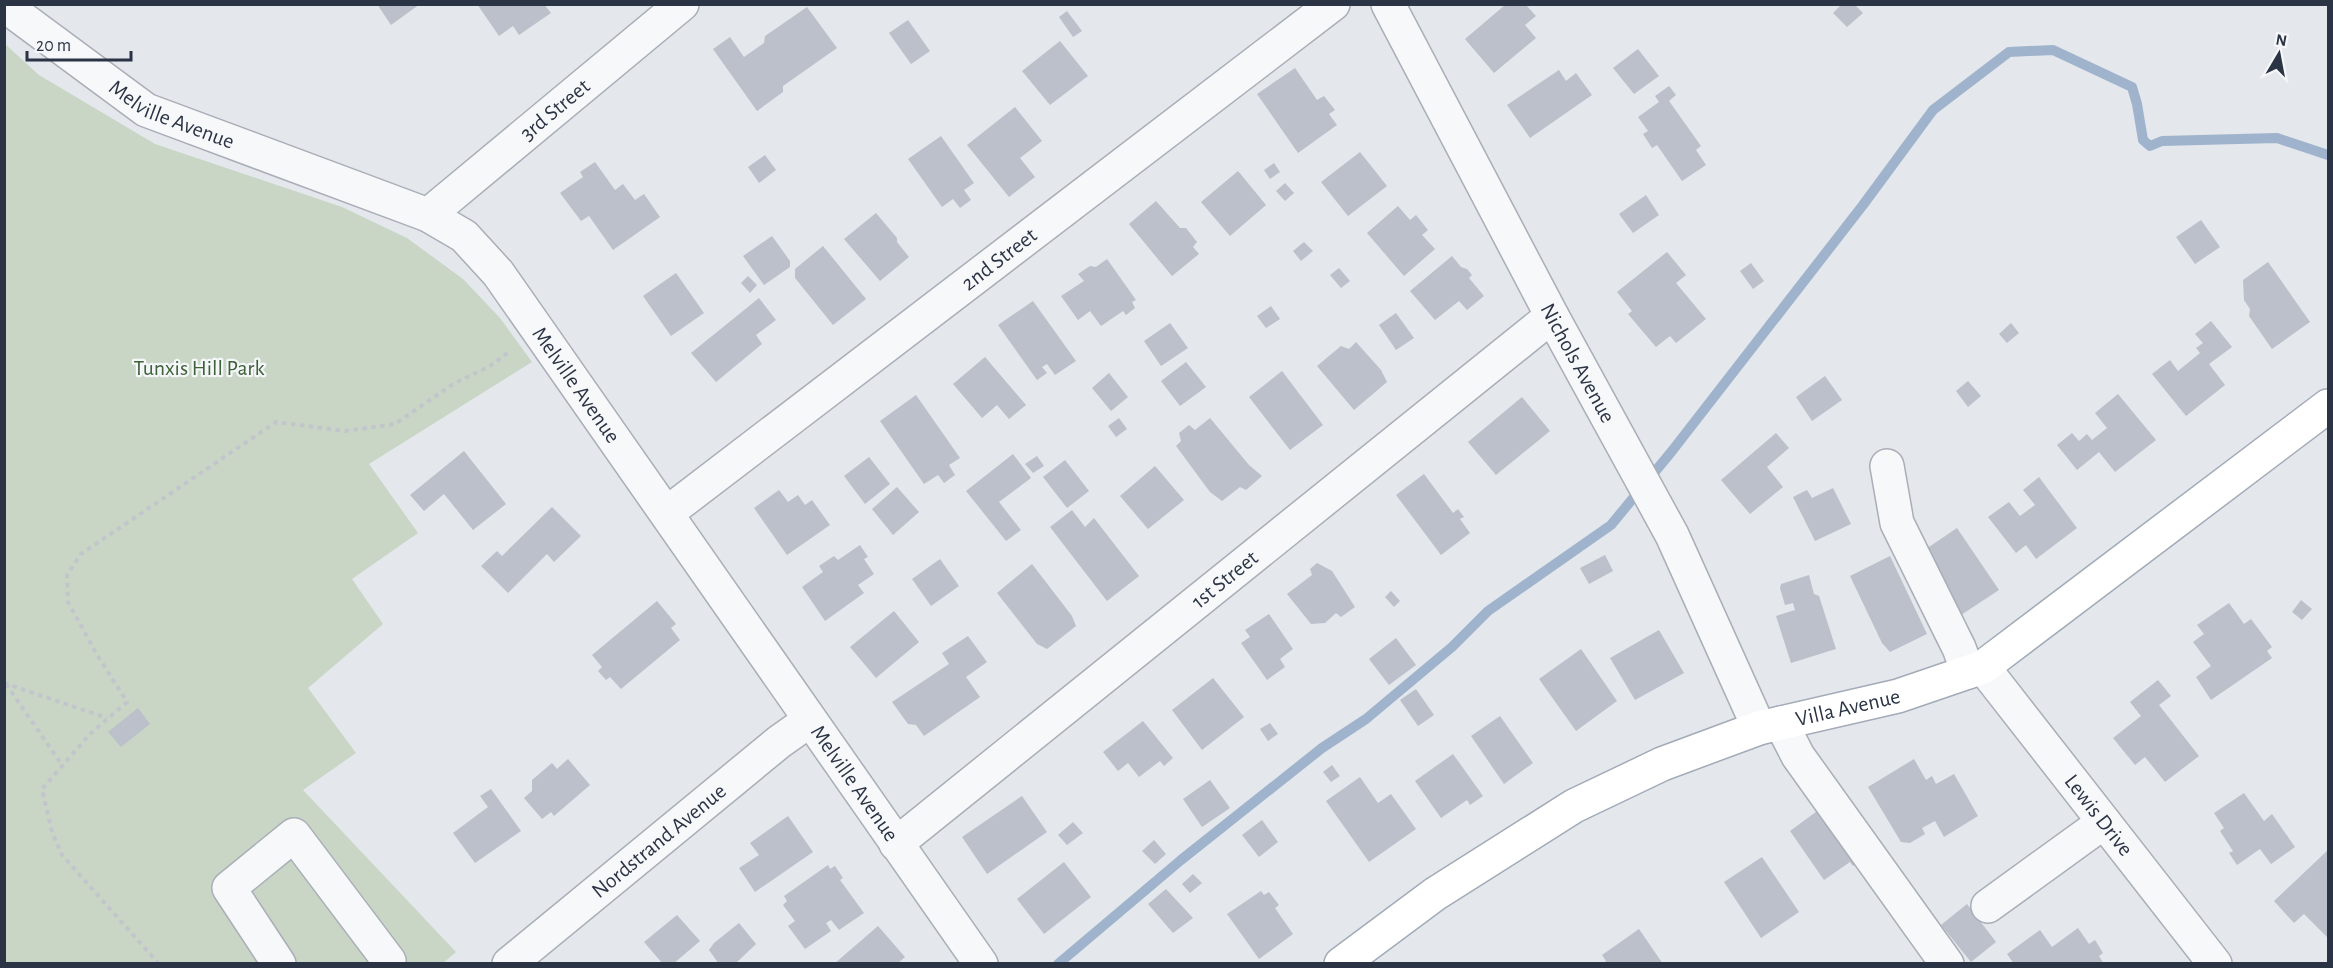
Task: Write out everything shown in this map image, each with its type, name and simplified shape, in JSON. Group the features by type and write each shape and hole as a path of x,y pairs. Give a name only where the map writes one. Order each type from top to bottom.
{"main road":[{"name":"Villa Avenue","path":"1341,963 1435,894 1574,806 1662,764 1770,725 1898,696 1976,669 2328,406"}],"street":[{"name":"3rd Street","path":"429,215 682,4"},
{"name":"2nd Street","path":"667,513 1333,4"},
{"name":"Nichols Avenue","path":"1388,4 1552,316 1672,535 1770,725 1798,756 1947,963"},
{"name":"Melville Avenue","path":"5,9 146,110 429,215 464,236 498,273 981,963"},
{"name":"1st Street","path":"896,844 1552,316"},
{"name":"Lewis Drive","path":"1887,466 1897,523 1959,648 2104,822 2215,963"},
{"name":"Nordstrand Avenue","path":"509,963 779,742 810,720"},
{"path":"1988,906 2104,822"},
{"path":"279,963 228,888 294,835 389,961 385,963"}],"path":[{"path":"159,963 62,855 52,832 42,789 90,734 127,702 96,653 68,602 67,575 81,554 276,422 345,431 395,424 453,384 490,366 511,350"},
{"path":"4,683 107,718"},
{"path":"4,683 62,765"}],"green space":[{"name":"Tunxis Hill Park","path":"5,44 39,75 155,144 342,207 407,238 463,279 500,318 532,362 369,464 418,533 352,579 383,624 308,688 356,753 303,790 456,952 442,964 5,963"}],"building":[{"path":"377,4 420,4 391,25"},
{"path":"477,4 544,4 551,13 519,35 513,26 499,36"},
{"path":"1842,4 1854,4 1863,13 1847,27 1833,13"},
{"path":"1505,5 1526,5 1536,16 1525,25 1536,38 1494,73 1465,39"},
{"path":"807,7 837,48 783,86 783,92 757,111 713,49 730,37 744,57 764,43 765,36"},
{"path":"1067,11 1082,31 1073,37 1059,17"},
{"path":"908,20 930,51 911,64 889,33"},
{"path":"1060,41 1088,76 1050,105 1022,71"},
{"path":"1638,49 1659,76 1634,94 1613,68"},
{"path":"1295,68 1317,100 1324,96 1335,110 1329,114 1337,125 1298,153 1257,94"},
{"path":"1559,70 1566,81 1576,73 1592,95 1530,138 1507,105"},
{"path":"1669,86 1676,95 1669,101 1701,146 1696,150 1706,165 1682,181 1657,145 1652,148 1643,134 1648,131 1638,117 1659,102 1655,96"},
{"path":"1015,107 1042,141 1020,158 1035,177 1009,197 967,145"},
{"path":"941,136 974,183 964,190 971,200 960,208 953,199 942,207 908,159"},
{"path":"1360,152 1387,186 1348,216 1321,182"},
{"path":"765,155 776,170 759,183 748,167"},
{"path":"595,162 615,190 623,184 635,200 644,194 660,217 613,250 589,216 581,221 560,193 583,177 580,172"},
{"path":"1274,163 1280,172 1270,179 1264,170"},
{"path":"1238,171 1266,205 1230,236 1201,202"},
{"path":"1285,183 1294,193 1285,201 1276,191"},
{"path":"1646,195 1659,215 1633,233 1619,214"},
{"path":"1156,201 1180,228 1186,228 1197,242 1193,247 1199,254 1172,276 1129,224"},
{"path":"1398,206 1410,220 1416,215 1428,230 1422,235 1435,249 1404,276 1367,233"},
{"path":"876,213 897,238 897,242 909,257 880,281 844,239"},
{"path":"2201,220 2220,247 2195,264 2176,237"},
{"path":"772,236 790,261 790,267 764,285 743,256"},
{"path":"1304,242 1313,251 1301,261 1293,251"},
{"path":"823,246 866,299 833,325 795,278 795,269"},
{"path":"1667,252 1686,275 1676,283 1706,319 1676,343 1670,336 1656,347 1628,314 1632,311 1617,292"},
{"path":"1452,256 1472,275 1469,278 1484,296 1467,310 1459,301 1435,320 1410,291"},
{"path":"1107,259 1136,300 1132,302 1135,308 1126,315 1123,311 1101,326 1090,311 1078,320 1061,296 1084,281 1078,274 1090,266 1096,267"},
{"path":"2268,262 2310,322 2272,349 2249,316 2250,309 2244,300 2243,280"},
{"path":"1751,263 1764,281 1753,289 1740,271"},
{"path":"1339,268 1350,281 1341,288 1330,275"},
{"path":"676,273 704,313 671,336 643,296"},
{"path":"748,276 757,285 750,293 741,283"},
{"path":"759,298 776,320 756,335 762,344 716,382 691,353"},
{"path":"1033,301 1076,361 1055,375 1047,364 1042,367 1047,373 1037,380 998,325"},
{"path":"1271,306 1280,319 1266,328 1257,316"},
{"path":"1396,313 1414,338 1396,350 1379,325"},
{"path":"2211,321 2232,347 2209,364 2225,385 2186,416 2152,374 2170,360 2178,371 2200,353 2196,348 2203,343 2195,334"},
{"path":"1170,323 1188,348 1161,366 1144,341"},
{"path":"2011,323 2019,333 2007,343 1999,334"},
{"path":"1356,342 1381,370 1387,382 1354,410 1317,366 1341,346 1349,349"},
{"path":"985,357 1026,405 1009,419 997,405 982,418 953,384"},
{"path":"1186,362 1206,387 1180,406 1161,381"},
{"path":"1282,371 1323,425 1290,450 1249,397"},
{"path":"1109,373 1128,397 1111,411 1092,388"},
{"path":"1825,376 1842,400 1812,421 1796,397"},
{"path":"1968,381 1981,396 1968,407 1956,391"},
{"path":"2118,394 2156,440 2115,472 2099,452 2077,470 2057,445 2072,433 2079,441 2087,434 2092,440 2107,428 2095,413"},
{"path":"916,395 960,458 949,465 955,475 944,483 938,475 924,484 880,421"},
{"path":"1522,397 1550,431 1496,475 1468,442"},
{"path":"1119,418 1127,429 1116,437 1108,426"},
{"path":"1210,418 1249,465 1262,476 1246,490 1240,487 1222,501 1210,492 1176,446 1181,441 1179,433 1189,425 1195,430"},
{"path":"1776,433 1789,448 1767,467 1783,487 1750,514 1721,480"},
{"path":"464,451 506,504 473,530 444,494 424,511 410,495"},
{"path":"1013,454 1031,478 999,502 1021,530 1006,541 966,491"},
{"path":"1037,456 1044,466 1033,473 1025,464"},
{"path":"869,457 890,484 865,504 844,476"},
{"path":"1065,460 1089,491 1067,508 1043,477"},
{"path":"1155,466 1184,500 1148,529 1120,496"},
{"path":"1424,474 1453,513 1458,509 1464,517 1460,519 1470,533 1441,555 1396,495"},
{"path":"2039,477 2077,528 2036,559 2026,545 2016,553 1988,517 2009,502 2020,516 2035,505 2023,490"},
{"path":"897,487 919,512 893,535 872,509"},
{"path":"1833,488 1851,524 1815,541 1793,497 1807,490 1812,498"},
{"path":"779,490 788,502 798,495 805,505 812,500 830,525 787,555 754,508"},
{"path":"552,507 581,536 554,562 547,554 508,593 481,566 497,551 502,556"},
{"path":"1072,510 1085,527 1094,518 1139,576 1107,601 1050,527"},
{"path":"1957,528 1999,590 1961,615 1920,553"},
{"path":"860,545 868,557 864,559 874,574 858,585 864,593 825,621 802,587 823,572 819,566 834,556 838,560"},
{"path":"1605,555 1613,571 1589,584 1580,568"},
{"path":"1890,556 1927,634 1890,652 1882,643 1850,576"},
{"path":"940,559 959,586 931,606 912,579"},
{"path":"1317,563 1332,571 1355,607 1341,617 1336,613 1325,623 1311,624 1287,594 1312,575 1310,569"},
{"path":"1032,564 1072,616 1076,626 1047,649 1037,644 997,593"},
{"path":"1809,575 1814,594 1819,596 1836,649 1791,663 1776,616 1795,610 1793,603 1785,605 1780,588 1781,584"},
{"path":"1391,591 1400,601 1394,607 1385,597"},
{"path":"2301,600 2312,609 2302,620 2292,612"},
{"path":"657,601 676,624 671,628 680,640 621,689 610,677 606,680 598,671 602,667 592,655"},
{"path":"2229,603 2244,624 2251,619 2272,647 2267,651 2272,658 2211,700 2196,677 2211,666 2193,642 2204,634 2197,625"},
{"path":"894,611 919,642 876,678 850,647"},
{"path":"1269,614 1293,649 1280,659 1285,667 1267,680 1241,643 1250,637 1245,630"},
{"path":"1659,630 1684,673 1635,700 1610,658"},
{"path":"968,636 987,662 966,677 980,697 924,736 916,725 908,724 892,702 949,664 942,653"},
{"path":"1396,638 1416,665 1389,685 1369,659"},
{"path":"1581,649 1617,701 1576,731 1539,679"},
{"path":"1213,678 1244,717 1202,750 1172,710"},
{"path":"2158,680 2171,696 2159,705 2199,756 2165,782 2145,757 2135,765 2113,738 2141,716 2130,702"},
{"path":"1416,689 1434,715 1418,726 1400,700"},
{"path":"138,708 150,724 121,747 108,732"},
{"path":"1500,716 1533,763 1504,784 1471,736"},
{"path":"1143,721 1173,758 1164,766 1160,761 1139,777 1128,763 1118,771 1103,752"},
{"path":"1270,723 1278,734 1268,741 1260,729"},
{"path":"1453,754 1483,796 1470,805 1467,800 1441,818 1415,781"},
{"path":"568,759 590,785 554,816 551,812 542,819 524,798 532,791 532,780 552,763 557,769"},
{"path":"1914,759 1926,780 1932,776 1936,784 1954,774 1978,816 1944,837 1935,821 1922,828 1925,834 1910,843 1901,842 1868,787"},
{"path":"1332,765 1340,776 1331,782 1323,772"},
{"path":"1360,777 1378,803 1391,794 1416,829 1369,862 1326,801"},
{"path":"1210,780 1230,808 1202,827 1183,799"},
{"path":"491,789 521,831 475,863 453,833 488,807 480,796"},
{"path":"2244,793 2264,821 2272,814 2295,847 2271,864 2260,849 2237,865 2229,853 2233,851 2220,831 2224,828 2214,813"},
{"path":"1022,796 1047,832 987,874 962,837"},
{"path":"1824,806 1862,859 1853,866 1850,862 1824,880 1790,831"},
{"path":"788,816 813,852 755,892 739,868 759,855 750,843"},
{"path":"1262,820 1278,842 1259,857 1242,835"},
{"path":"1073,822 1083,833 1067,845 1058,835"},
{"path":"1154,840 1166,854 1155,864 1142,851"},
{"path":"2328,850 2327,937 2304,914 2294,923 2274,901"},
{"path":"1762,857 1799,912 1761,938 1724,882"},
{"path":"1064,862 1091,897 1044,934 1017,899"},
{"path":"828,865 830,869 835,866 843,878 840,880 864,913 839,930 831,920 826,923 831,931 805,949 788,926 795,921 783,905 787,901 784,896"},
{"path":"1193,874 1202,883 1190,893 1182,884"},
{"path":"1166,889 1193,918 1173,933 1148,904"},
{"path":"1261,891 1264,895 1269,892 1279,905 1275,908 1293,934 1259,959 1227,914"},
{"path":"1967,904 1996,942 1971,962 1941,925"},
{"path":"677,915 700,941 673,964 663,964 644,942"},
{"path":"739,923 756,944 735,964 719,964 709,950 714,943"},
{"path":"878,926 905,957 897,964 834,964"},
{"path":"2078,928 2089,944 2095,940 2103,953 2099,956 2104,964 2014,964 2007,954 2040,930 2052,947"},
{"path":"1639,929 1663,964 1603,964 1606,961 1602,955"}],"waterway":[{"path":"1058,964 1181,860 1322,748 1366,719 1452,647 1488,611 1611,525 1672,451 1863,205 1933,110 2009,52 2053,50 2132,87 2143,140 2150,146 2162,141 2277,138 2328,155"}]}
